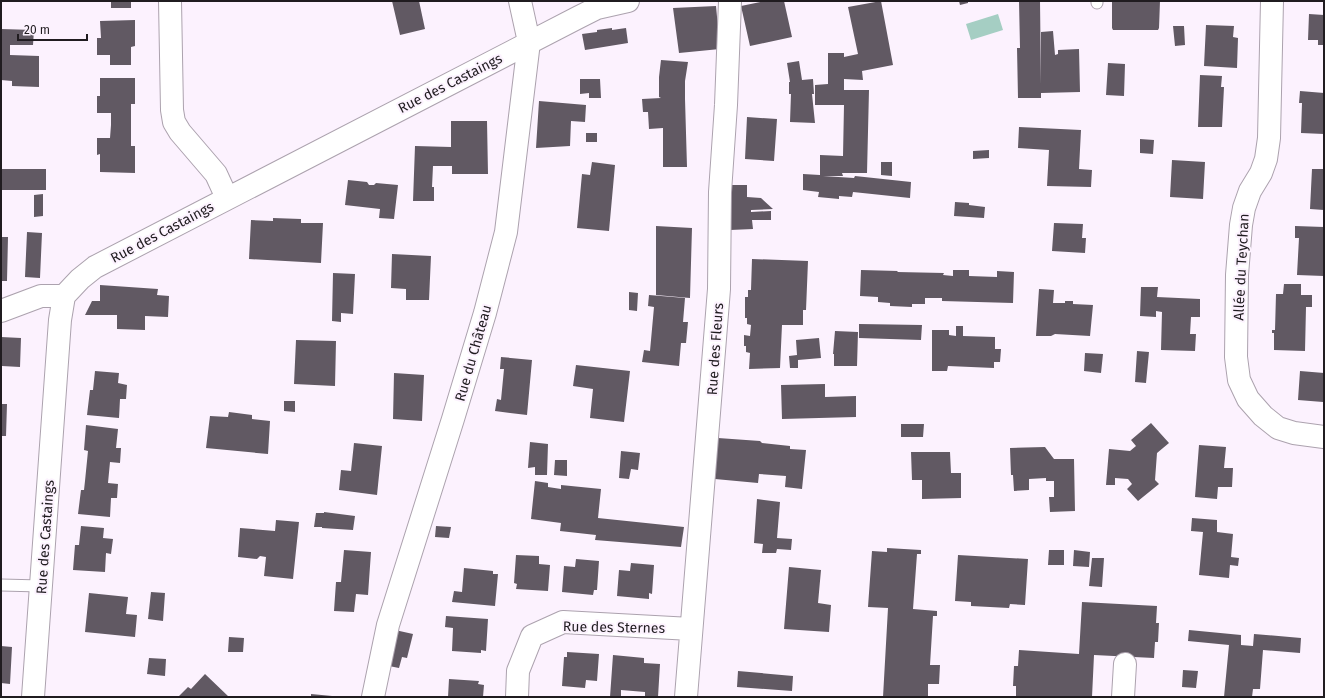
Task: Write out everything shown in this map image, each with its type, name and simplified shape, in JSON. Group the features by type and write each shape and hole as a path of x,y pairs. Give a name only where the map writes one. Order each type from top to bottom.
{"street":[{"path":"170,1 172,110 174,122 180,132 216,174 226,198"},
{"name":"Rue du Château","path":"372,697 388,626 485,313 506,232 529,42 520,1"},
{"name":"Rue des Castaings","path":"33,697 60,320 64,296 80,279 95,267 226,198 597,8 628,1"},
{"name":"Rue des Fleurs","path":"686,697 719,289 720,192 726,105 730,1"},
{"name":"Allée du Teychan","path":"1272,1 1269,138 1266,159 1250,191 1244,208 1241,226 1237,275 1237,364 1239,380 1248,399 1263,416 1278,428 1294,434 1324,437"},
{"path":"1,311 41,296 64,296"},
{"name":"Rue des Sternes","path":"516,697 518,671 532,636 563,622 691,629"},
{"path":"1123,697 1126,664"}],"lane":[{"path":"1,585 41,586"}],"shaded area":[{"path":"998,14 1003,30 971,40 966,24"}],"building":[{"path":"111,1 131,1 131,8 111,8"},
{"path":"392,1 419,1 425,29 400,35"},
{"path":"765,1 784,1 792,37 750,46 741,6"},
{"path":"881,1 893,65 862,71 863,80 844,79 844,90 869,90 867,173 842,173 843,176 823,176 854,178 855,176 911,182 910,198 853,192 852,197 839,196 839,199 818,197 819,192 803,190 803,174 820,175 820,155 843,156 844,105 815,105 815,85 828,84 828,53 844,53 844,57 858,54 848,7"},
{"path":"959,1 968,1 968,3 960,5"},
{"path":"1019,1 1040,1 1041,85 1041,32 1053,31 1055,55 1058,54 1058,50 1079,49 1080,92 1041,93 1041,98 1018,98 1017,48 1020,48"},
{"path":"1112,1 1160,1 1158,30 1113,30"},
{"path":"716,6 720,49 679,53 673,8"},
{"path":"1309,14 1324,15 1324,45 1318,45 1318,40 1308,40"},
{"path":"135,20 135,46 131,47 131,65 110,65 110,55 97,55 97,38 101,38 100,21"},
{"path":"1206,25 1234,26 1233,37 1238,38 1237,68 1204,66"},
{"path":"1173,26 1184,26 1185,45 1175,46"},
{"path":"612,28 612,30 626,28 628,43 585,50 582,34"},
{"path":"1,29 34,30 33,45 10,45 10,55 39,56 39,87 12,86 12,81 1,80"},
{"path":"661,60 688,62 685,81 687,167 663,167 663,128 649,129 648,112 643,112 642,99 661,98 659,97 659,77"},
{"path":"799,61 802,80 813,79 814,94 812,94 815,123 790,122 791,94 789,94 790,82 787,63"},
{"path":"1108,63 1125,64 1124,96 1106,95"},
{"path":"1200,75 1222,76 1221,87 1224,87 1222,127 1198,127"},
{"path":"100,78 135,78 135,104 131,104 131,146 135,146 135,173 100,172 100,154 97,155 97,138 110,138 111,113 97,113 97,96 100,96"},
{"path":"580,79 600,79 601,98 589,98 589,93 580,94"},
{"path":"1300,91 1324,93 1324,134 1301,133 1302,103 1299,103"},
{"path":"539,101 586,105 585,122 571,121 570,146 536,148"},
{"path":"747,117 777,119 774,161 745,159"},
{"path":"451,121 487,121 488,174 452,174 452,166 433,166 432,187 434,187 434,201 413,201 415,146 451,147"},
{"path":"1019,127 1081,130 1079,169 1092,170 1091,187 1047,186 1049,150 1018,148"},
{"path":"586,133 597,133 597,142 586,142"},
{"path":"1140,139 1154,140 1153,154 1140,153"},
{"path":"989,150 989,158 973,159 973,151"},
{"path":"1172,160 1205,162 1203,199 1170,197"},
{"path":"592,162 615,165 609,231 577,228 582,174 590,175"},
{"path":"881,162 892,162 892,176 881,175"},
{"path":"1,169 46,169 46,190 1,190"},
{"path":"1312,169 1324,169 1324,210 1310,209"},
{"path":"348,180 367,182 369,185 374,185 376,183 398,185 394,219 379,218 380,209 345,205"},
{"path":"731,185 747,185 747,197 761,198 773,209 751,210 751,212 771,211 771,220 752,220 753,229 730,230"},
{"path":"43,194 43,216 34,217 34,195"},
{"path":"955,202 969,203 969,205 985,207 984,218 954,216"},
{"path":"273,218 301,219 301,223 323,223 321,263 249,259 251,220 273,221"},
{"path":"1054,223 1083,224 1082,238 1086,238 1085,253 1052,251"},
{"path":"656,226 692,228 690,298 656,295"},
{"path":"1295,226 1324,227 1324,276 1297,275 1299,238 1295,238"},
{"path":"27,232 42,233 40,278 25,277"},
{"path":"1,237 8,237 7,281 1,281"},
{"path":"392,254 431,256 429,300 406,300 406,289 391,288"},
{"path":"752,259 808,261 806,310 803,310 803,325 782,325 780,368 749,369 750,353 746,352 746,346 744,346 744,335 750,336 751,325 747,324 747,318 745,318 745,297 748,297 748,290 751,290"},
{"path":"861,270 944,273 943,275 953,276 953,270 969,270 969,276 997,277 997,271 1014,272 1013,303 942,301 942,298 925,298 925,304 912,304 912,307 890,306 890,303 878,302 878,297 860,296"},
{"path":"333,273 355,274 353,314 341,313 341,322 332,321"},
{"path":"1284,284 1301,284 1301,295 1312,295 1312,307 1306,307 1305,351 1274,350 1274,333 1272,333 1272,330 1275,330 1276,294 1283,294"},
{"path":"100,285 158,289 157,295 169,296 168,317 145,316 145,330 117,329 117,315 85,315 92,301 100,301"},
{"path":"1141,287 1158,287 1157,297 1200,299 1200,317 1191,317 1190,334 1196,334 1195,351 1161,350 1162,312 1156,311 1156,317 1140,316"},
{"path":"1039,289 1054,290 1053,303 1073,301 1073,304 1093,305 1090,336 1055,334 1051,336 1036,336"},
{"path":"629,292 638,293 637,311 629,310"},
{"path":"649,295 685,298 683,322 688,322 686,343 681,343 679,366 642,362 644,350 650,351 654,307 648,306"},
{"path":"859,324 922,325 921,340 859,338"},
{"path":"956,326 963,326 963,336 995,337 995,349 1001,349 1000,362 994,362 994,368 948,366 947,371 932,371 932,330 949,330 949,335 956,336"},
{"path":"835,331 858,332 857,366 834,366 833,354"},
{"path":"1,337 21,338 20,367 2,366 1,372"},
{"path":"819,338 821,358 798,360 798,368 790,368 789,356 797,355 796,340"},
{"path":"296,340 336,341 335,386 294,384"},
{"path":"1137,351 1149,352 1146,383 1135,382"},
{"path":"1085,353 1103,354 1101,373 1084,371"},
{"path":"501,357 532,360 527,415 495,411 497,399 501,400 504,369 500,369"},
{"path":"576,365 630,371 624,422 590,418 593,389 573,386"},
{"path":"95,371 119,373 118,383 127,385 126,399 120,399 119,418 87,415 90,390 93,390"},
{"path":"1300,371 1324,373 1323,402 1298,400"},
{"path":"394,373 424,375 422,421 393,419"},
{"path":"825,384 825,397 856,396 856,417 782,419 781,385"},
{"path":"284,401 295,401 295,412 284,411"},
{"path":"1,404 7,404 6,436 1,436"},
{"path":"229,412 252,415 252,419 270,421 268,454 206,448 210,416 228,417"},
{"path":"1151,423 1169,443 1157,453 1155,480 1159,484 1138,501 1127,489 1132,484 1128,479 1115,478 1115,485 1106,485 1109,449 1130,451 1136,446 1131,440"},
{"path":"901,424 924,424 923,437 901,437"},
{"path":"86,425 118,429 116,448 121,448 120,463 110,462 108,483 118,484 117,498 111,498 110,517 78,514 81,490 84,490 88,451 84,450"},
{"path":"718,438 760,441 762,443 790,446 790,449 806,450 802,489 785,487 786,476 759,474 758,483 715,479 716,469 714,469"},
{"path":"530,442 548,444 547,475 535,475 535,467 528,468"},
{"path":"354,443 382,446 377,495 339,490 341,470 351,471"},
{"path":"1199,445 1226,447 1224,468 1233,468 1232,487 1218,487 1217,499 1195,497"},
{"path":"1045,447 1054,459 1074,459 1075,511 1050,512 1049,497 1054,497 1054,481 1046,481 1046,478 1029,479 1029,490 1014,491 1013,475 1011,475 1010,448"},
{"path":"621,451 640,453 638,470 631,469 629,479 619,478"},
{"path":"911,452 950,452 951,473 961,473 961,498 922,499 922,480 912,480"},
{"path":"555,460 567,460 567,476 554,475"},
{"path":"535,481 548,483 548,487 561,489 561,485 601,489 598,518 684,527 681,547 595,540 596,535 560,531 561,523 531,519"},
{"path":"757,499 780,502 777,538 792,539 791,550 777,549 776,553 762,553 763,544 754,543"},
{"path":"324,512 355,516 353,530 314,527 316,513"},
{"path":"1192,518 1217,520 1217,532 1233,534 1231,557 1239,558 1238,566 1230,565 1229,578 1199,575 1203,532 1191,531"},
{"path":"276,520 299,522 293,579 264,576 266,557 260,556 257,559 238,557 240,528 275,531"},
{"path":"81,526 104,528 103,538 113,539 111,554 106,553 105,572 73,570 75,545 79,545"},
{"path":"436,526 451,527 449,538 435,537"},
{"path":"887,548 921,550 921,554 917,554 913,609 937,611 937,616 933,616 930,665 940,665 939,684 928,684 928,697 883,697 888,608 868,607 872,551 887,552"},
{"path":"344,550 371,552 368,595 356,594 354,612 334,611 336,582 341,582"},
{"path":"1049,550 1064,550 1064,565 1048,565"},
{"path":"1074,550 1090,552 1089,567 1073,566"},
{"path":"516,555 539,556 539,564 550,565 548,591 516,589 517,584 514,583"},
{"path":"958,555 1028,559 1025,605 1010,604 1009,608 971,606 971,602 955,601"},
{"path":"1092,558 1104,558 1102,587 1089,586"},
{"path":"576,559 599,561 597,590 594,590 593,595 562,592 564,566 575,567"},
{"path":"631,563 654,565 652,594 649,593 649,599 617,596 619,570 630,571"},
{"path":"789,567 821,570 818,603 831,605 829,632 784,629"},
{"path":"464,568 493,571 493,574 498,574 495,606 452,602 454,591 462,592"},
{"path":"151,592 165,593 163,621 148,619"},
{"path":"89,593 128,597 126,614 137,615 135,637 85,632"},
{"path":"1082,602 1157,606 1156,623 1159,623 1158,642 1155,642 1154,658 1094,655 1092,697 1016,697 1016,686 1013,686 1014,666 1018,666 1019,650 1079,654"},
{"path":"446,616 488,619 486,651 481,650 481,653 452,651 453,628 445,627"},
{"path":"395,630 413,634 407,658 402,657 399,668 389,666"},
{"path":"1189,630 1241,635 1241,645 1253,646 1254,634 1301,638 1300,653 1263,650 1260,689 1253,689 1252,697 1224,697 1229,645 1188,641"},
{"path":"229,637 244,638 243,652 228,652"},
{"path":"1,646 12,647 10,684 1,683"},
{"path":"567,652 599,654 597,681 586,680 585,688 562,686 564,657 567,657"},
{"path":"613,655 644,658 644,663 660,664 658,697 645,697 645,692 621,690 621,697 610,697"},
{"path":"149,658 166,659 165,676 147,674"},
{"path":"1183,670 1198,671 1196,688 1182,687"},
{"path":"738,671 793,676 792,691 737,687"},
{"path":"205,674 229,697 178,697 188,687 191,689"},
{"path":"449,679 479,681 478,684 484,685 483,697 448,697"},
{"path":"311,694 332,696 332,697 311,697"}]}
